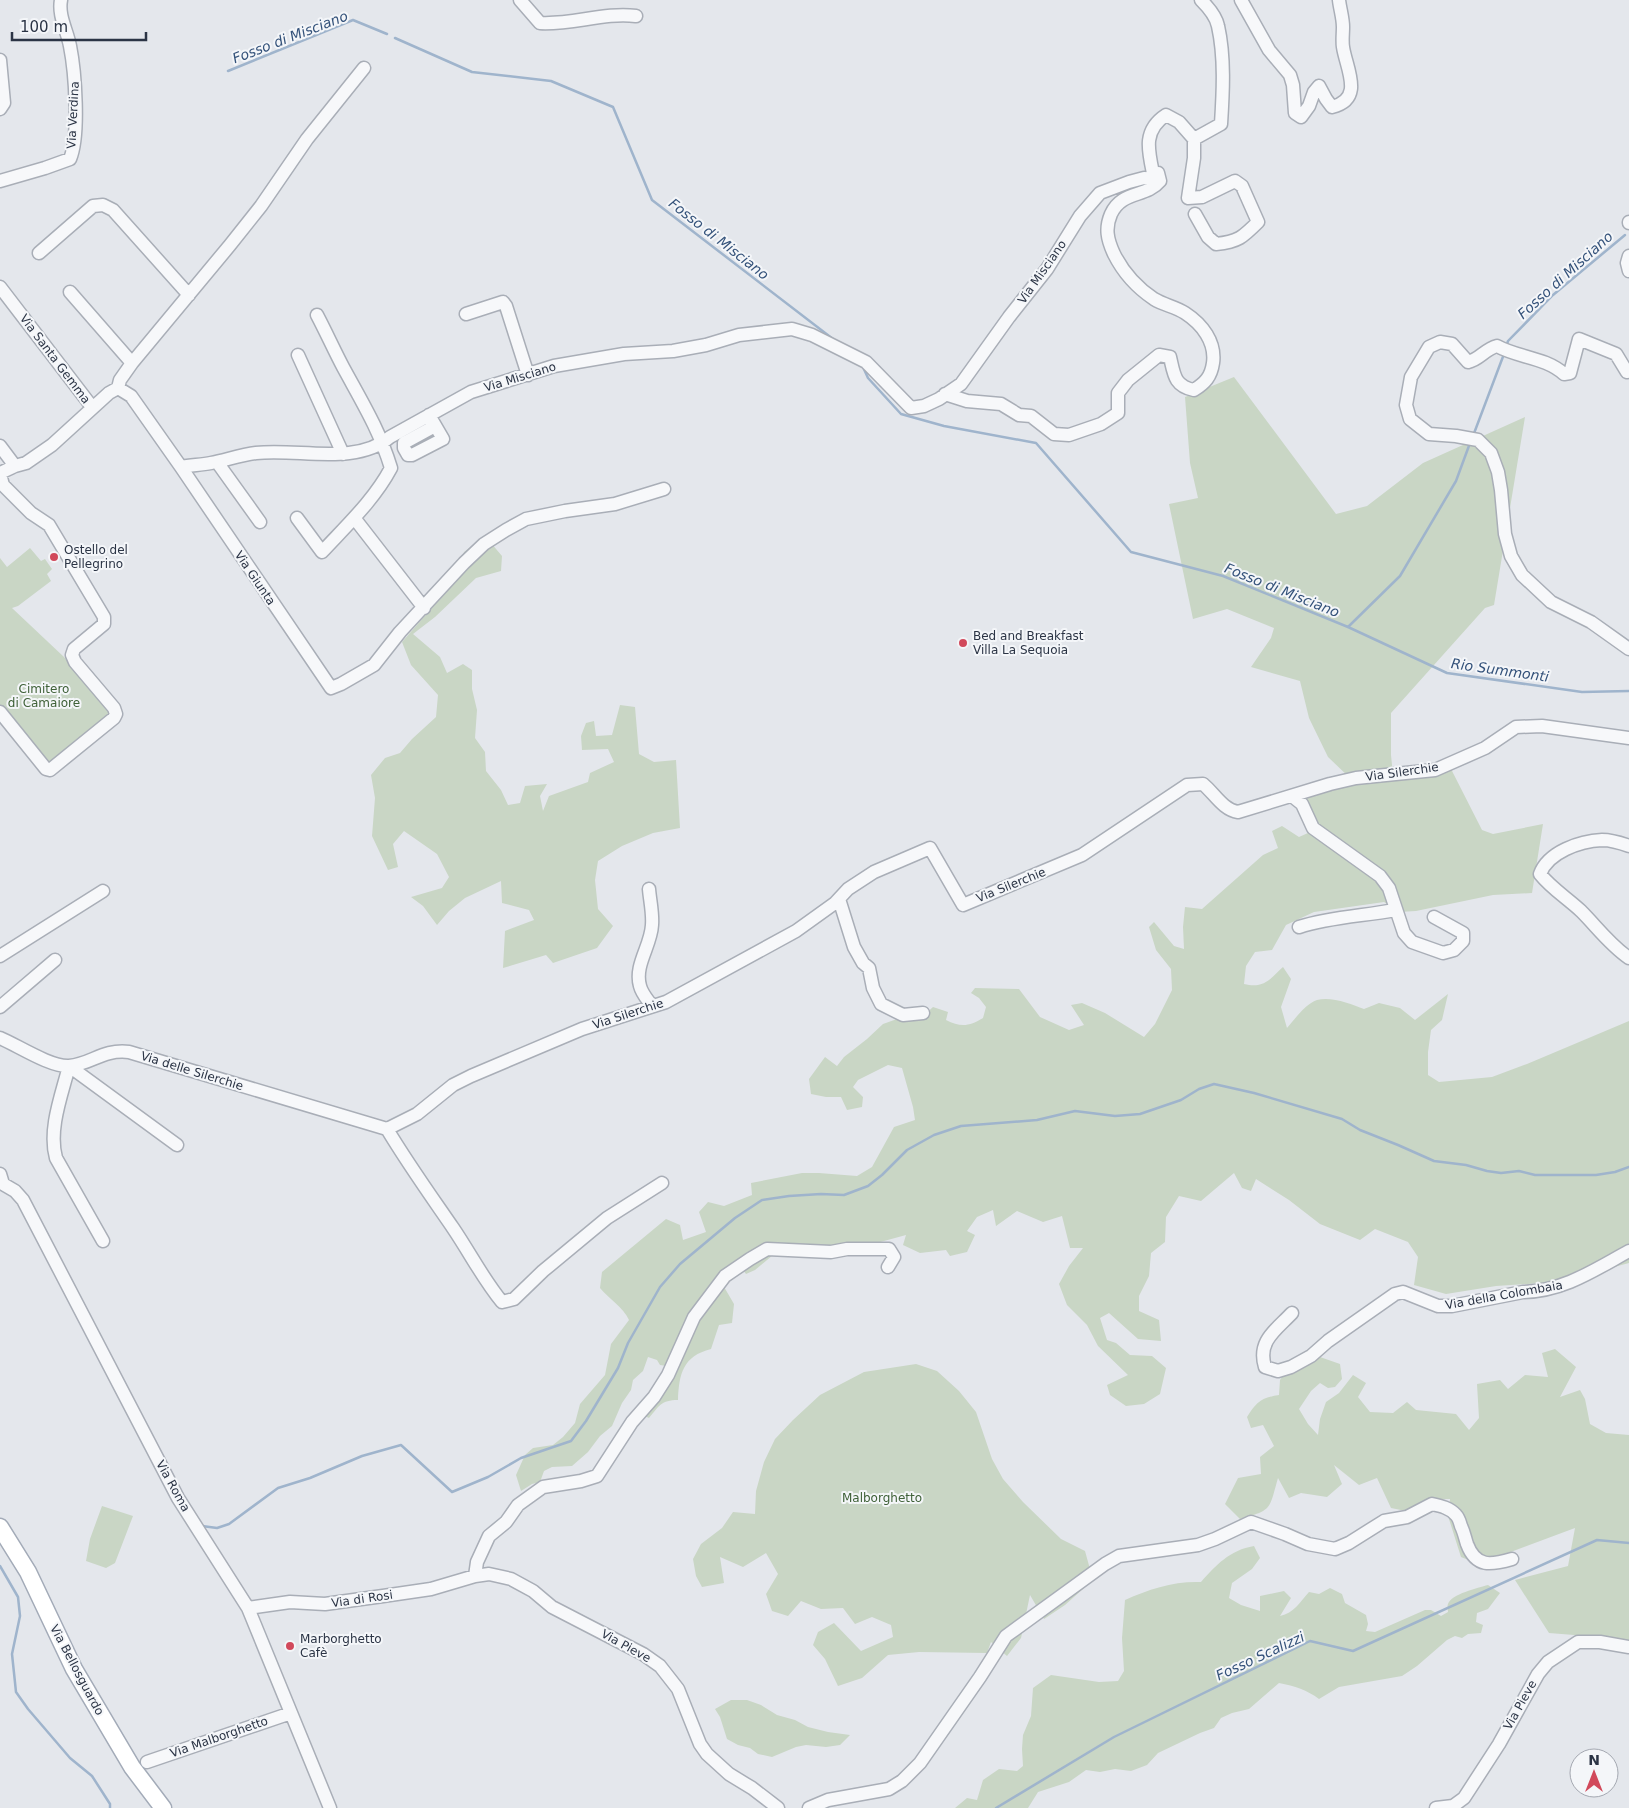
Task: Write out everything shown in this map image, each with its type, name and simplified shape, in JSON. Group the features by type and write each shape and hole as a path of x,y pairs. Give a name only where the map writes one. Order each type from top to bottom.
{"main road":[{"name":"Via Bellosguardo","path":"0,1527 28,1572 74,1669 132,1766 163,1808"}],"street":[{"name":"Via Verdina","path":"0,181 70,159 72,154 74,71 70,43 61,18 60,0"},
{"path":"520,0 540,23 568,23 623,14 636,16"},
{"path":"1194,138 1221,124 1222,70 1218,25 1211,10 1201,0"},
{"path":"1241,0 1269,50 1290,75 1295,113 1301,117 1319,86 1332,106 1341,104 1350,94 1352,77 1343,47 1343,25 1338,0"},
{"path":"0,60 4,103 0,109"},
{"path":"0,712 46,769 50,770 114,718 116,714 114,708 74,662 72,655 74,649 104,624 104,617 49,525 31,513 3,485 0,473 26,463 52,445 92,407 118,388 120,380 132,363 261,206 308,139 364,68"},
{"path":"945,394 967,401 1001,404 1019,415 1031,416 1054,434 1069,435 1101,424 1118,413 1118,393 1128,380 1159,356 1170,357 1175,379 1184,388 1194,390 1204,384 1209,378 1214,357 1206,332 1185,313 1154,299 1139,287 1121,268 1110,246 1106,228 1112,212 1128,196 1154,188 1160,181 1158,173 1154,173 1149,153 1149,137 1157,121 1166,115 1178,122 1194,138 1194,158 1188,198 1202,197 1235,182 1242,186 1258,222 1248,232 1232,242 1216,244 1208,238 1195,214"},
{"name":"Via Misciano","path":"181,467 217,462 256,453 342,454 368,449 471,392 554,366 624,354 673,352 739,335 792,330 812,335 866,362 902,401 911,408 924,406 960,384 1047,269 1080,216 1100,194 1129,182 1144,178 1150,179 1154,173"},
{"path":"39,253 93,206 103,205 113,210 189,294"},
{"path":"1629,256 1627,263 1629,271"},
{"name":"Via Santa Gemma","path":"0,287 92,407"},
{"path":"70,292 132,363"},
{"path":"466,314 503,302 506,306 528,375"},
{"path":"297,518 322,552 355,519 386,478 391,468 383,442 370,412 343,366 317,315"},
{"path":"1629,371 1627,372 1616,354 1579,339 1570,372 1564,374 1546,362 1508,353 1497,346 1489,348 1473,361 1468,362 1452,344 1440,342 1429,347 1411,377 1406,405 1410,419 1429,434 1472,439 1490,453 1498,472 1504,534 1511,556 1522,575 1551,602 1591,622 1629,649"},
{"path":"298,355 342,454"},
{"path":"118,388 131,396 181,467"},
{"path":"429,415 435,426"},
{"path":"0,446 15,466"},
{"path":"217,462 260,522"},
{"name":"Via Giunta","path":"181,467 331,688 374,665 400,632 424,608"},
{"path":"355,519 424,608 484,544 526,519 615,504 664,489"},
{"name":"Via Silerchie","path":"387,1129 417,1114 453,1085 471,1076 582,1029 666,1002 779,942 839,899 848,889 874,872 930,848 963,904 1082,855 1187,785 1203,784 1231,811 1238,812 1356,778 1435,770 1485,748 1516,727 1542,726 1627,740"},
{"path":"1292,796 1302,804 1314,828 1380,876 1389,888 1404,933 1412,942 1443,953 1454,950 1463,941 1463,933 1434,917"},
{"path":"1629,846 1603,840 1574,846 1549,858 1543,865 1540,874 1545,881 1580,911 1613,946 1629,958"},
{"path":"650,889 652,925 645,955 640,964 639,985 642,993 652,1006"},
{"path":"0,956 102,891"},
{"path":"839,899 854,947 863,963 869,968 873,988 881,1004 903,1015 923,1013"},
{"path":"1299,927 1326,920 1366,916 1395,910"},
{"path":"0,1007 55,960"},
{"path":"0,1038 28,1053 63,1066 70,1066 177,1145"},
{"name":"Via delle Silerchie","path":"70,1066 106,1052 117,1050 129,1052 387,1129"},
{"path":"70,1066 56,1119 53,1148 56,1158 103,1241"},
{"path":"387,1129 491,1289 502,1302 514,1299 543,1271 607,1218 662,1183"},
{"name":"Via Roma","path":"1,1186 15,1191 23,1200 178,1498 248,1608 330,1808"},
{"path":"475,1576 477,1562 489,1536 506,1522 518,1505 543,1487 581,1481 597,1476 632,1422 654,1396 668,1374 694,1317 725,1276 767,1249 831,1252 847,1249 889,1248 894,1256 888,1267"},
{"name":"Via della Colombaia","path":"1292,1313 1265,1341 1262,1356 1265,1366 1278,1371 1291,1367 1311,1356 1328,1341 1395,1294 1403,1292 1438,1306 1452,1306 1523,1292 1535,1292 1562,1286 1629,1251"},
{"path":"809,1808 828,1800 889,1789 902,1781 925,1755 980,1677 1006,1636 1082,1580 1119,1556 1198,1545 1216,1539 1251,1522 1308,1544 1335,1549 1349,1543 1384,1521 1407,1517 1432,1504 1445,1507 1457,1516 1474,1558 1484,1564 1499,1563 1512,1559"},
{"name":"Via Pieve","path":"475,1576 489,1574 511,1579 533,1591 552,1607 643,1654 660,1666 678,1689 700,1744 707,1754 729,1774 752,1788 778,1808"},
{"name":"Via di Rosi","path":"248,1608 290,1602 325,1604 384,1596 431,1589 475,1576"},
{"name":"Via Pieve","path":"1436,1808 1453,1806 1464,1798 1499,1744 1538,1674 1548,1662 1578,1642 1600,1642 1629,1647"},
{"name":"Via Malborghetto","path":"147,1762 292,1713"}],"green space":[{"path":"1234,377 1336,514 1367,506 1423,463 1525,417 1494,605 1485,608 1391,713 1391,755 1393,775 1450,767 1482,830 1493,834 1543,824 1532,893 1493,895 1416,911 1399,912 1384,902 1314,912 1286,925 1272,950 1255,952 1246,966 1244,984 1262,984 1283,967 1291,979 1281,1007 1287,1028 1304,1008 1317,1000 1335,1000 1364,1009 1379,1003 1400,1008 1415,1020 1448,994 1442,1020 1431,1030 1428,1052 1428,1075 1439,1082 1492,1077 1629,1021 1629,1263 1558,1282 1496,1286 1446,1294 1414,1285 1418,1257 1408,1242 1375,1229 1360,1240 1320,1224 1289,1200 1256,1179 1251,1191 1242,1188 1234,1173 1201,1201 1179,1196 1166,1217 1165,1242 1151,1253 1149,1276 1139,1296 1139,1311 1159,1320 1161,1341 1138,1339 1109,1313 1100,1318 1107,1340 1116,1343 1130,1355 1152,1356 1166,1368 1160,1394 1144,1404 1126,1406 1110,1395 1107,1385 1128,1375 1098,1346 1087,1325 1067,1305 1059,1284 1069,1266 1083,1248 1070,1248 1062,1216 1043,1222 1017,1211 996,1226 993,1210 977,1217 967,1231 975,1235 967,1252 950,1256 946,1250 920,1253 903,1245 906,1235 873,1244 773,1255 755,1270 746,1274 738,1263 720,1280 734,1304 732,1323 719,1325 711,1349 694,1356 684,1367 681,1374 678,1400 664,1403 649,1418 638,1413 666,1366 660,1365 657,1360 648,1357 643,1371 633,1380 631,1390 622,1403 612,1426 600,1436 588,1452 572,1466 552,1467 544,1471 540,1482 532,1484 521,1491 516,1475 525,1455 533,1448 553,1445 575,1423 580,1404 605,1375 611,1344 629,1320 623,1311 600,1288 602,1272 666,1219 680,1225 683,1240 706,1232 699,1212 708,1202 724,1206 752,1195 751,1183 802,1173 857,1176 872,1167 894,1127 915,1120 902,1068 888,1065 858,1080 853,1087 863,1097 862,1107 847,1110 841,1097 811,1094 809,1079 825,1057 837,1066 844,1057 883,1024 897,1019 921,1018 933,1007 948,1012 946,1020 951,1023 965,1025 974,1023 983,1018 986,1007 979,998 971,993 975,988 1019,989 1040,1017 1069,1030 1084,1025 1071,1005 1082,1003 1105,1013 1144,1037 1155,1024 1172,990 1171,969 1156,950 1149,927 1154,922 1174,946 1184,949 1183,927 1185,907 1202,909 1263,855 1278,848 1272,831 1282,826 1299,837 1317,829 1303,798 1351,779 1328,757 1309,718 1300,681 1251,667 1271,638 1274,628 1227,609 1193,619 1169,504 1198,498 1190,463 1185,397"},
{"path":"485,536 502,556 501,571 476,578 435,617 413,634 440,657 447,673 463,664 472,670 472,689 477,710 475,738 485,752 486,771 501,790 508,805 520,803 525,786 547,784 540,796 543,811 549,796 588,782 590,773 614,762 608,749 582,750 581,736 586,723 594,721 596,736 612,735 620,705 635,707 639,754 654,762 676,760 680,828 653,833 622,846 598,861 595,880 598,909 613,926 597,948 553,963 546,955 503,968 505,931 534,920 529,910 502,903 501,881 465,898 449,911 437,925 423,906 411,897 442,888 449,877 437,854 404,831 393,844 398,867 388,870 372,836 375,798 371,775 385,758 400,753 436,717 438,695 411,665 402,642 451,586 464,552"},
{"name":"Cimitero di Camaiore","path":"30,548 41,561 45,559 52,569 47,574 51,581 18,606 12,608 64,657 112,716 52,765 0,708 0,558 7,567"},
{"path":"1555,1349 1576,1367 1560,1397 1580,1390 1585,1399 1590,1424 1606,1433 1629,1435 1629,1643 1549,1633 1515,1580 1568,1566 1575,1528 1508,1553 1501,1564 1481,1565 1461,1557 1449,1519 1450,1499 1436,1499 1406,1511 1391,1508 1377,1478 1359,1485 1334,1465 1342,1484 1327,1497 1301,1493 1289,1498 1278,1478 1271,1502 1268,1507 1259,1513 1240,1519 1225,1504 1238,1478 1261,1474 1260,1457 1274,1446 1263,1425 1251,1428 1247,1417 1259,1402 1279,1395 1280,1380 1292,1362 1320,1357 1340,1364 1342,1379 1335,1387 1328,1388 1320,1383 1311,1391 1299,1409 1308,1424 1318,1435 1320,1419 1326,1402 1339,1393 1353,1375 1366,1383 1358,1397 1370,1412 1393,1413 1407,1402 1416,1410 1456,1414 1469,1430 1479,1418 1477,1384 1500,1380 1508,1389 1525,1375 1548,1377 1542,1353"},
{"name":"Malborghetto","path":"916,1364 937,1371 959,1391 976,1412 992,1459 1003,1479 1023,1502 1061,1539 1085,1551 1093,1580 1065,1605 1044,1619 1030,1595 1021,1638 1007,1656 991,1642 987,1653 919,1652 888,1655 862,1678 838,1686 825,1659 813,1645 818,1632 834,1623 861,1651 893,1637 891,1625 872,1617 855,1624 843,1608 821,1609 801,1601 788,1616 772,1611 766,1594 778,1574 766,1553 743,1567 720,1557 724,1583 702,1587 696,1576 693,1559 701,1544 722,1528 733,1512 755,1514 756,1491 764,1462 775,1439 820,1395 864,1372"},
{"path":"102,1506 133,1516 115,1563 106,1568 86,1561 90,1539"},
{"path":"1254,1546 1260,1558 1252,1569 1232,1583 1229,1598 1241,1605 1260,1611 1260,1596 1284,1591 1291,1598 1280,1616 1293,1610 1309,1592 1319,1594 1330,1588 1342,1594 1345,1603 1366,1615 1368,1624 1366,1631 1375,1632 1425,1610 1431,1610 1441,1616 1448,1612 1450,1600 1459,1594 1488,1585 1500,1593 1488,1609 1477,1613 1476,1622 1483,1625 1481,1633 1468,1634 1462,1638 1455,1636 1447,1640 1417,1666 1402,1676 1339,1687 1319,1699 1300,1689 1279,1683 1249,1709 1221,1718 1214,1728 1158,1753 1147,1765 1131,1771 1115,1769 1100,1772 1086,1770 1069,1782 1038,1792 1028,1808 955,1808 967,1798 977,1800 983,1780 999,1769 1017,1771 1023,1766 1023,1735 1031,1716 1033,1688 1051,1675 1099,1682 1118,1681 1124,1671 1122,1638 1125,1600 1162,1586 1201,1582 1218,1564 1231,1555"},
{"path":"731,1700 747,1700 761,1705 777,1715 795,1720 808,1727 850,1735 840,1745 826,1747 806,1745 772,1757 758,1754 750,1748 738,1745 727,1739 720,1717 715,1709"}],"waterway":[{"name":"Fosso di Misciano","path":"228,71 353,20 387,34"},
{"name":"Fosso di Misciano","path":"395,38 472,72 551,81 613,107 652,200 833,339"},
{"name":"Fosso di Misciano","path":"1506,347 1508,341 1553,295 1625,235"},
{"name":"Fosso di Misciano","path":"1473,436 1504,354"},
{"name":"Fosso di Misciano","path":"863,367 868,378 901,414 944,426 1036,443 1131,552 1223,576 1348,627 1400,576 1456,481 1470,443"},
{"name":"Rio Summonti","path":"1348,627 1447,673 1582,692 1629,691"},
{"path":"202,1526 217,1528 229,1524 278,1488 310,1478 362,1456 401,1445 452,1492 488,1477 521,1458 571,1441 586,1421 618,1368 628,1343 660,1287 680,1264 735,1218 762,1200 821,1194 844,1195 868,1186 907,1150 934,1135 961,1126 1037,1120 1075,1111 1115,1116 1140,1114 1181,1100 1199,1089 1214,1084 1254,1093 1342,1119 1360,1130 1434,1161 1466,1165 1501,1173 1519,1171 1535,1175 1596,1175 1615,1172 1629,1167"},
{"name":"Fosso Scalizzi","path":"996,1808 1114,1737 1310,1641 1353,1651 1597,1540 1629,1543"},
{"path":"0,1566 18,1597 20,1616 12,1654 16,1692 70,1758 92,1776 110,1804 110,1808"}],"place":[{"name":"Ostello del Pellegrino","path":"54,557"},
{"name":"Bed and Breakfast Villa La Sequoia","path":"963,643"},
{"name":"Marborghetto Cafè","path":"290,1646"}]}
